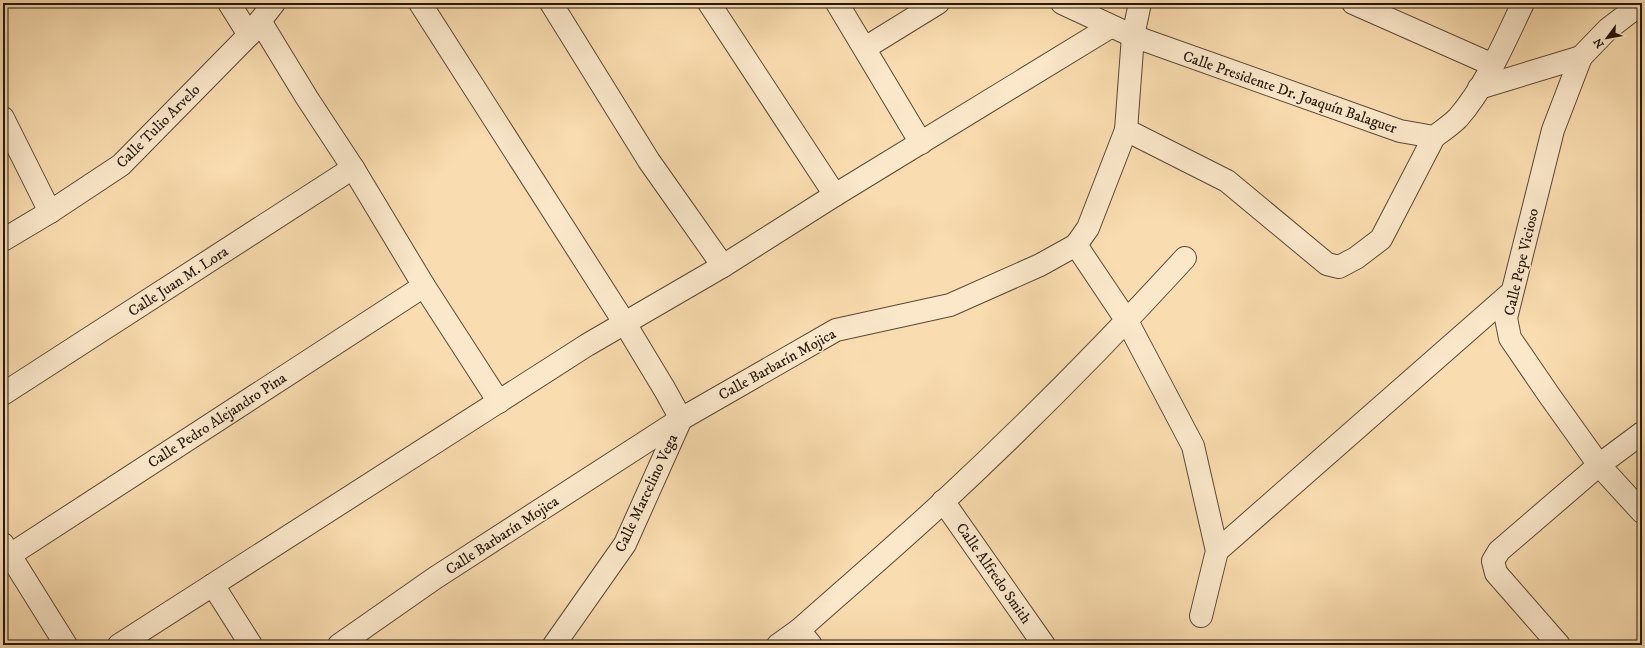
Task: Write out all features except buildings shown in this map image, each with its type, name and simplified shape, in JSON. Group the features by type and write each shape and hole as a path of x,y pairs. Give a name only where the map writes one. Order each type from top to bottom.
{"street":[{"path":"229,3 255,28 307,98 353,168 424,286 499,402"},
{"name":"Calle Tulio Arvelo","path":"3,240 50,212 121,165 255,28 274,3"},
{"path":"420,3 624,322 666,390 681,419"},
{"path":"550,3 649,161 723,266"},
{"path":"709,3 835,195"},
{"path":"837,3 921,143"},
{"path":"864,48 938,3"},
{"name":"Calle Presidente Dr. Joaquín Balaguer","path":"1062,3 1133,36 1400,131 1434,137"},
{"name":"Calle Barbarín Mojica","path":"339,645 435,578 681,419 836,330 950,305 1040,266 1076,245 1088,228 1126,130 1133,36 1140,3"},
{"path":"1353,3 1493,65"},
{"path":"1126,130 1227,181 1327,264 1339,267 1356,258 1381,239 1434,137 1457,119 1479,88 1493,65 1523,3"},
{"name":"Calle Pepe Vicioso","path":"1642,3 1608,29 1581,57 1553,130 1506,318 1510,338 1549,395 1599,465 1642,512"},
{"path":"119,645 624,322 723,266 835,195 1110,26"},
{"path":"1479,88 1581,57"},
{"path":"3,118 50,212"},
{"name":"Calle Juan M. Lora","path":"3,394 353,168"},
{"path":"1076,245 1127,321 1193,446 1217,551 1201,616"},
{"path":"778,645 805,637 1052,397 1127,321 1185,258"},
{"name":"Calle Pedro Alejandro Pina","path":"6,549 424,286"},
{"path":"1217,551 1512,292"},
{"name":"Calle Marcelino Vega","path":"554,645 625,544 681,419"},
{"path":"1559,645 1496,573 1493,560 1498,551 1599,465 1642,433"},
{"name":"Calle Alfredo Smith","path":"944,501 1044,645"},
{"path":"6,549 66,645"},
{"path":"213,585 251,645"}]}
